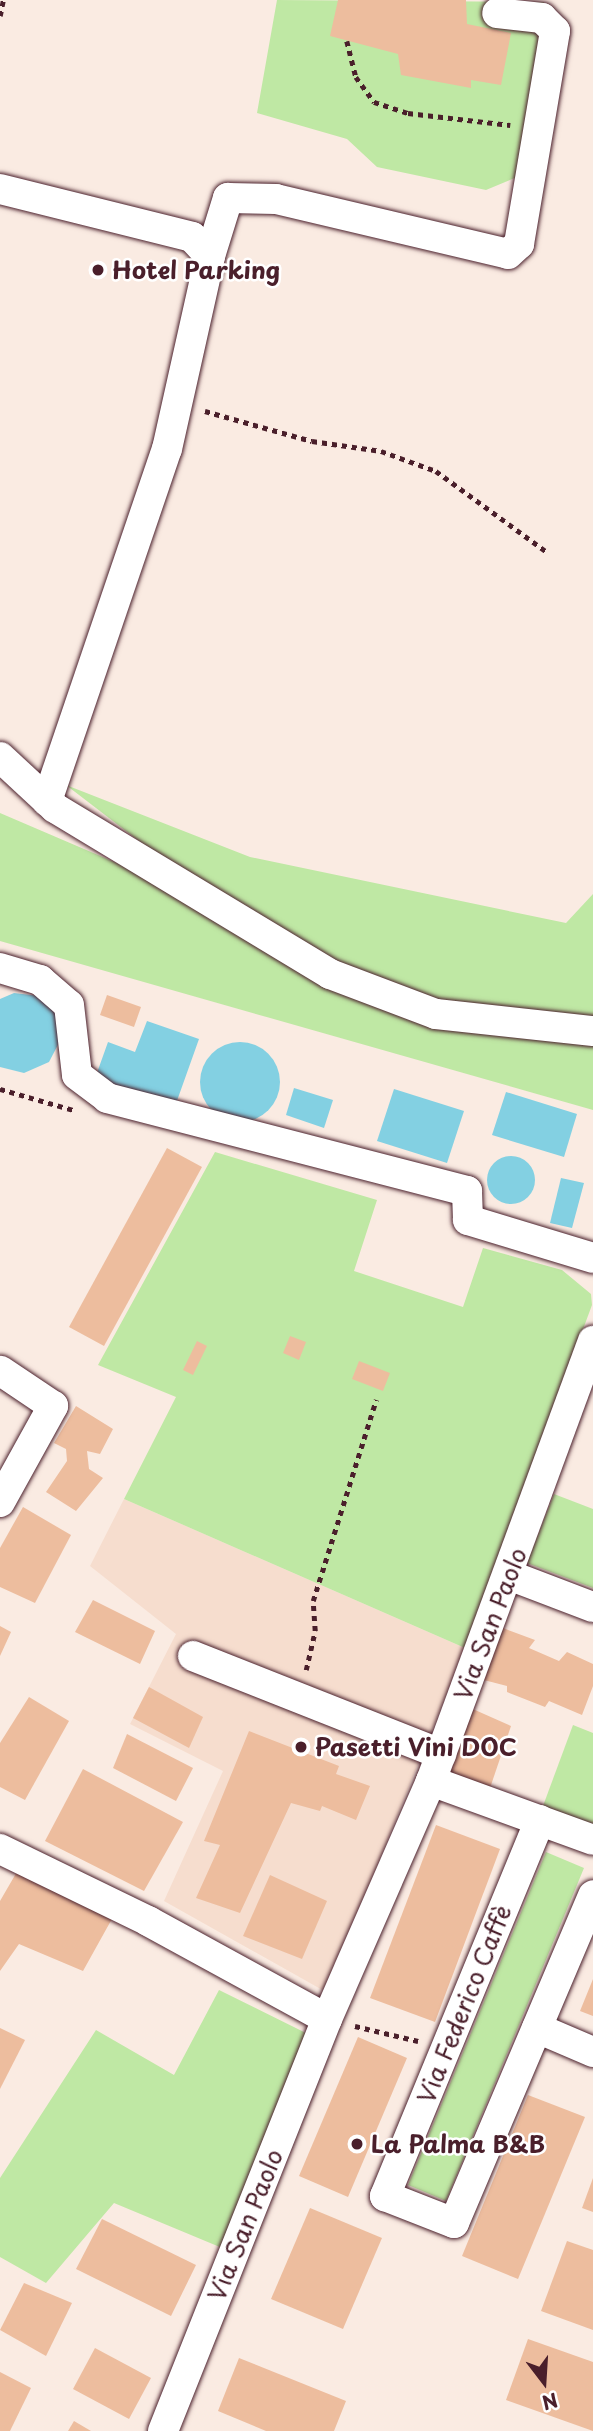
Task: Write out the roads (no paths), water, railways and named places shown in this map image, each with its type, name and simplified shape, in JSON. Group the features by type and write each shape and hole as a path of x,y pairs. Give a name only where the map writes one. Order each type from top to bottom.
{"street":[{"path":"47,801 167,449 210,256 228,198 276,199 508,254 519,244 555,31 542,18 497,13"},
{"path":"0,189 192,237 210,256"},
{"path":"7,771 47,801 330,974 436,1014 593,1031"},
{"path":"0,968 40,980 69,1005 77,1075 107,1098 467,1191 468,1220 593,1258"},
{"name":"Via San Paolo","path":"163,2431 327,2019 436,1767 509,1575 593,1341"},
{"path":"0,1502 53,1406 1,1371"},
{"path":"509,1575 593,1607"},
{"path":"193,1656 295,1696 540,1820 593,1840"},
{"name":"Via Federico Caffè","path":"540,1820 385,2196 454,2223 593,1895"},
{"path":"0,1849 148,1921 327,2019"},
{"path":"537,2028 593,2052"}],"water":[{"path":"14,993 39,996 57,1014 61,1039 49,1062 24,1073 0,1067 0,999"},
{"path":"147,1021 199,1039 173,1112 93,1084 108,1042 135,1052"},
{"path":"240,1042 255,1045 268,1054 277,1067 280,1082 277,1097 268,1110 255,1119 240,1122 225,1119 212,1110 203,1097 200,1082 203,1067 212,1054 225,1045"},
{"path":"294,1088 333,1100 324,1128 286,1115"},
{"path":"394,1089 464,1111 447,1163 377,1141"},
{"path":"506,1092 577,1114 564,1157 492,1135"},
{"path":"511,1156 520,1157 528,1163 534,1171 534,1189 528,1197 520,1203 511,1204 502,1203 494,1197 488,1189 487,1180 488,1171 494,1163 502,1157"},
{"path":"561,1178 584,1183 572,1228 550,1223"}],"place":[{"name":"Hotel Parking","path":"98,270"},
{"name":"Pasetti Vini DOC","path":"301,1747"},
{"name":"La Palma B&B","path":"357,2144"}]}
